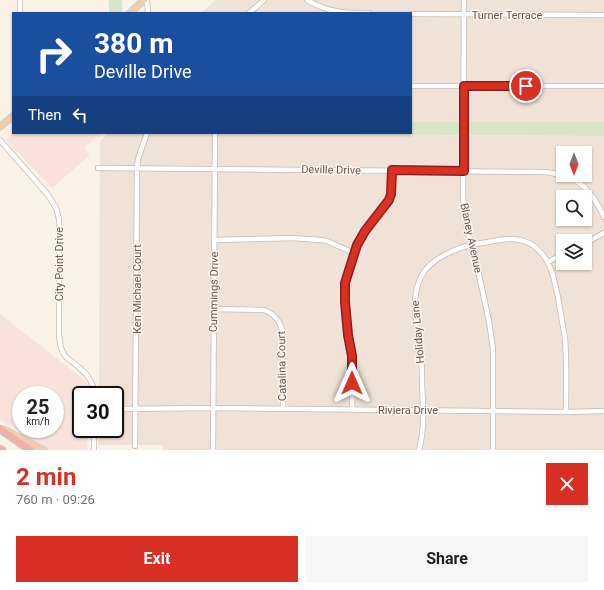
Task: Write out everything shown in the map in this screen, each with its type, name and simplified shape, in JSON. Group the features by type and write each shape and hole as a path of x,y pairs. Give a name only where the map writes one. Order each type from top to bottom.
{"highway":[{"path":"0,428 30,450"}],"main road":[{"path":"131,12 145,0"},
{"path":"0,127 12,117"},
{"path":"0,428 44,450"}],"street":[{"path":"20,0 20,12"},
{"path":"145,0 148,12"},
{"path":"250,12 264,0"},
{"path":"307,0 323,8 336,12"},
{"name":"Blaney Avenue","path":"464,0 463,197 466,224 489,321 492,342 494,450"},
{"name":"Turner Terrace","path":"412,14 604,15"},
{"path":"412,86 604,86"},
{"name":"Ken Michael Court","path":"136,446 137,169 138,158 146,134"},
{"name":"Cummings Drive","path":"213,450 215,134"},
{"name":"City Point Drive","path":"0,140 48,194 56,208 59,226 60,348 66,357 86,374 93,386"},
{"name":"Deville Drive","path":"98,168 392,170 545,172 556,174"},
{"path":"352,410 352,356 348,335 345,283 357,245 365,231 389,200 391,194 392,170"},
{"name":"Deville Drive","path":"579,182 585,187 604,217"},
{"path":"592,239 604,233"},
{"path":"214,240 293,238 320,240 327,241 354,253"},
{"name":"Holiday Lane","path":"419,450 424,410 421,355 414,305 421,275 441,256 472,245 503,240 519,239 524,241 534,246 544,255 548,262"},
{"path":"556,258 548,262 554,277 566,353 566,412"},
{"name":"Catalina Court","path":"214,309 264,310 276,317 283,334 283,409"},
{"name":"Riviera Drive","path":"124,409 214,408 566,412 604,411"},
{"path":"94,438 94,450"}],"shaded area":[{"path":"216,0 604,0 604,122 412,122 412,12 202,12"},
{"path":"12,134 99,134 84,148 90,155 52,188 6,140"},
{"path":"107,134 604,136 604,450 163,450 163,445 98,445 98,438 124,438 124,386 99,386 100,142"},
{"path":"0,314 83,379 88,386 72,386 72,438 88,438 87,450 51,450 31,438 64,438 64,386 12,386 12,427 0,420"}],"green space":[{"path":"109,0 122,0 122,12 109,12"},
{"path":"412,122 460,122 460,135 218,134 412,134"},
{"path":"467,122 604,122 604,136 467,135"}],"route":[{"path":"352,383 352,356 348,335 345,283 357,245 365,231 389,200 391,194 392,170 464,171 464,86 526,86"}]}
